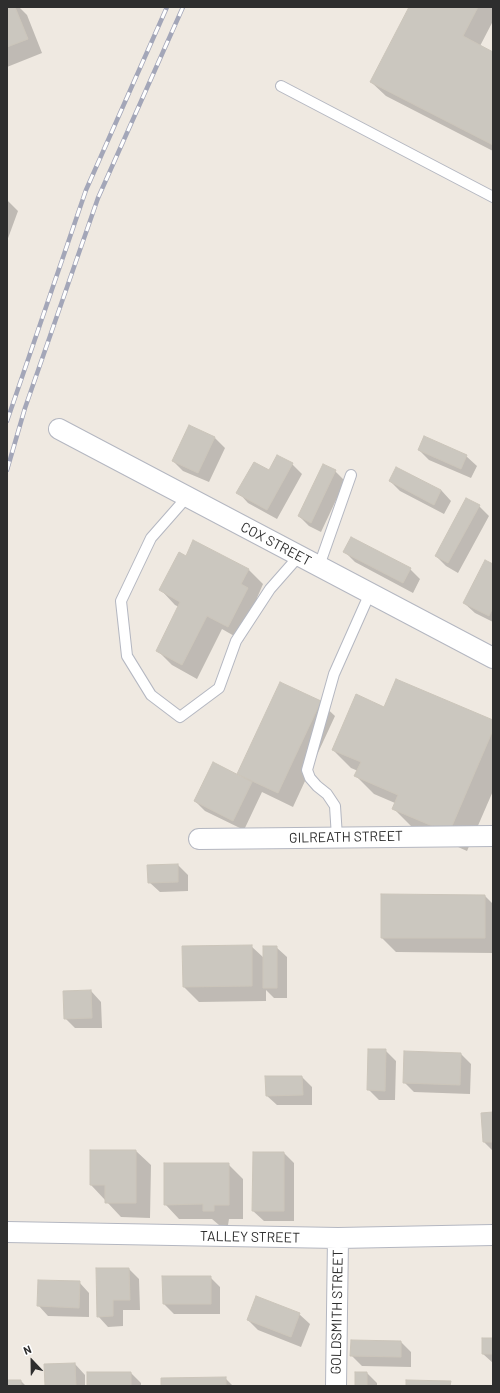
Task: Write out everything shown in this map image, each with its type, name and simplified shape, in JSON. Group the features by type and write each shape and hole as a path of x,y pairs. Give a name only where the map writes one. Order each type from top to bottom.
{"street":[{"name":"COX STREET","path":"59,429 493,658"},
{"name":"GILREATH STREET","path":"199,839 493,836"},
{"name":"TALLEY STREET","path":"7,1232 338,1238 493,1235"},
{"name":"GOLDSMITH STREET","path":"336,1386 338,1238"}],"lane":[{"path":"281,86 493,197"},
{"path":"319,566 351,476"},
{"path":"187,497 151,538 121,602 127,656 151,695 180,717 219,688 236,641 270,589 299,556"},
{"path":"337,838 335,806 327,794 310,778 307,770 334,674 370,593"}],"building":[{"path":"7,7 15,7 28,39 7,47"},
{"path":"409,7 478,7 463,36 493,52 493,145 370,82"},
{"path":"189,425 215,437 198,473 172,461"},
{"path":"424,436 467,455 461,469 418,450"},
{"path":"277,455 293,463 267,510 236,493 254,462 269,470"},
{"path":"323,464 336,470 311,523 298,516"},
{"path":"396,467 441,490 434,505 389,481"},
{"path":"466,498 480,505 448,563 435,556"},
{"path":"351,537 411,568 403,583 343,552"},
{"path":"193,540 249,569 241,584 248,588 228,627 207,616 182,665 156,651 180,602 159,590 179,552 186,556"},
{"path":"485,560 493,564 493,607 489,616 463,603"},
{"path":"396,679 493,720 493,730 449,833 392,809 398,795 354,776 361,762 332,750 356,694 384,707"},
{"path":"280,682 321,701 278,793 237,774"},
{"path":"213,762 252,782 233,821 194,801"},
{"path":"178,864 178,882 148,883 147,865"},
{"path":"381,894 485,895 485,938 381,938"},
{"path":"252,945 252,986 183,987 182,946"},
{"path":"263,946 277,946 277,988 263,988"},
{"path":"91,990 92,1018 64,1019 63,991"},
{"path":"368,1049 386,1049 385,1091 367,1090"},
{"path":"404,1051 461,1053 460,1085 403,1083"},
{"path":"265,1076 302,1076 303,1095 266,1096"},
{"path":"493,1112 493,1142 483,1142 481,1113"},
{"path":"90,1150 136,1150 136,1203 105,1203 105,1185 90,1185"},
{"path":"253,1152 284,1152 284,1211 252,1211"},
{"path":"164,1163 229,1163 229,1205 214,1205 214,1211 203,1211 203,1204 164,1205"},
{"path":"96,1268 129,1268 130,1300 113,1300 113,1316 97,1317"},
{"path":"162,1276 211,1276 211,1304 163,1304"},
{"path":"38,1280 80,1281 79,1308 37,1306"},
{"path":"256,1296 300,1313 291,1337 247,1320"},
{"path":"482,1338 493,1338 493,1354 482,1354"},
{"path":"351,1340 401,1341 401,1357 350,1356"},
{"path":"75,1363 76,1386 45,1386 44,1364"},
{"path":"87,1372 131,1372 131,1386 87,1386"},
{"path":"355,1372 367,1372 367,1386 355,1386"},
{"path":"226,1377 226,1386 161,1386 161,1378"},
{"path":"7,1380 21,1380 21,1386 7,1386"},
{"path":"406,1380 451,1381 450,1386 406,1386"}],"railway":[{"path":"7,421 86,190 167,7"},
{"path":"7,470 25,408 98,198 183,7"}]}
